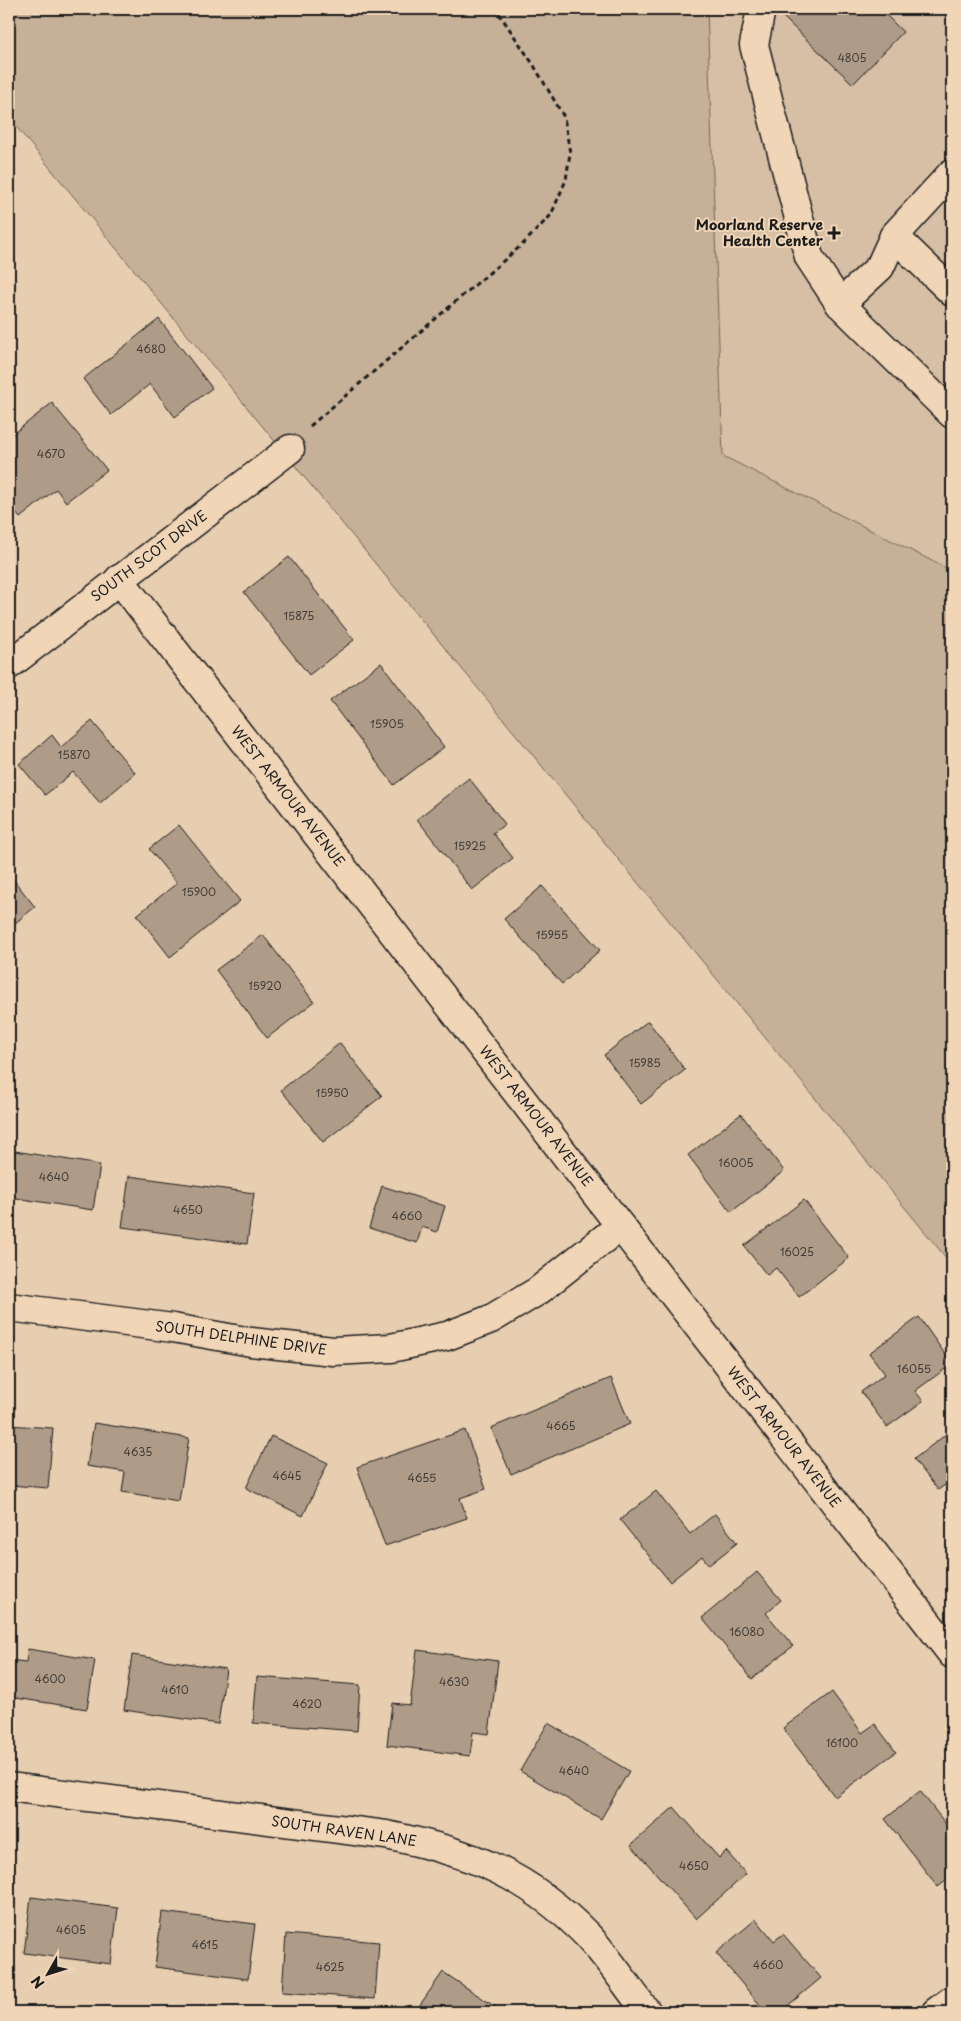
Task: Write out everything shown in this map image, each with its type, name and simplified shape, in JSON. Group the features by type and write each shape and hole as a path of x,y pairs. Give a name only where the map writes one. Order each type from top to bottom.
{"street":[{"path":"761,9 754,45 808,257 840,304 952,414"},
{"path":"840,304 880,267 894,236 952,173"},
{"path":"894,236 952,292"},
{"name":"SOUTH SCOT DRIVE","path":"9,665 290,449"},
{"name":"WEST ARMOUR AVENUE","path":"119,579 952,1654"},
{"name":"SOUTH DELPHINE DRIVE","path":"9,1307 173,1328 251,1342 333,1351 391,1348 447,1336 491,1319 538,1291 620,1226"},
{"name":"SOUTH RAVEN LANE","path":"9,1787 386,1835 436,1845 478,1860 522,1882 563,1912 590,1939 647,2012"},
{"path":"936,2012 952,2000"}],"path":[{"path":"290,449 305,430 523,244 551,215 566,180 570,153 564,117 533,64 496,9"}],"shaded area":[{"path":"9,9 707,9 723,456 952,571 952,1265 9,118"},
{"name":"Moorland Reserve Health Center","path":"707,9 952,9 952,571 723,456"}],"building":[{"path":"790,9 880,9 903,32 853,84 783,17"},
{"path":"159,319 212,388 175,417 150,384 111,415 83,379"},
{"path":"52,403 107,470 66,502 56,489 20,518 9,505 9,437"},
{"path":"289,557 354,640 309,675 244,592"},
{"path":"381,663 444,747 394,785 330,701"},
{"path":"92,721 135,773 100,803 73,772 45,795 19,764 52,735 61,747"},
{"path":"469,778 505,824 493,833 513,858 472,890 417,819"},
{"path":"179,825 240,901 170,957 137,915 177,883 149,849"},
{"path":"9,874 35,907 9,928"},
{"path":"542,886 600,950 562,984 504,919"},
{"path":"263,935 314,1002 267,1038 216,970"},
{"path":"648,1021 685,1070 641,1104 604,1055"},
{"path":"340,1043 382,1096 323,1142 281,1090"},
{"path":"741,1114 784,1171 731,1212 688,1155"},
{"path":"15,1151 100,1165 93,1210 9,1197"},
{"path":"129,1176 254,1193 247,1244 122,1227"},
{"path":"382,1186 445,1206 437,1232 422,1227 417,1243 369,1228"},
{"path":"804,1200 849,1258 799,1297 776,1268 767,1275 744,1246"},
{"path":"919,1317 952,1364 915,1391 923,1401 887,1427 861,1392 885,1374 869,1353"},
{"path":"611,1378 630,1424 511,1474 491,1428"},
{"path":"94,1423 189,1438 179,1501 122,1492 125,1472 87,1466"},
{"path":"9,1425 53,1428 48,1488 9,1485 11,1447 9,1447"},
{"path":"465,1430 486,1489 460,1498 467,1518 385,1546 357,1467"},
{"path":"949,1432 952,1436 952,1480 938,1490 914,1459"},
{"path":"271,1436 328,1463 303,1516 246,1488"},
{"path":"656,1491 690,1534 715,1514 737,1543 709,1565 702,1556 670,1582 620,1520"},
{"path":"757,1572 781,1600 766,1613 793,1646 752,1679 702,1618"},
{"path":"28,1649 95,1660 87,1709 9,1697 9,1660 26,1662"},
{"path":"417,1650 498,1661 489,1734 473,1732 470,1756 387,1745 392,1703 410,1705"},
{"path":"132,1655 226,1669 218,1724 124,1710"},
{"path":"257,1677 360,1685 357,1731 253,1723"},
{"path":"832,1692 862,1733 875,1724 896,1752 835,1797 783,1728"},
{"path":"548,1723 629,1771 601,1819 520,1771"},
{"path":"920,1791 952,1832 952,1876 938,1887 885,1819"},
{"path":"674,1807 719,1858 726,1851 746,1874 696,1919 631,1845"},
{"path":"31,1897 118,1908 111,1964 24,1953"},
{"path":"162,1912 255,1924 248,1979 155,1967"},
{"path":"756,1919 774,1941 783,1934 821,1978 780,2012 766,2012 716,1953"},
{"path":"286,1934 379,1942 375,1999 282,1992"},
{"path":"443,1972 503,2012 415,2012"}],"place":[{"name":"Moorland Reserve Health Center","path":"834,233"}]}
